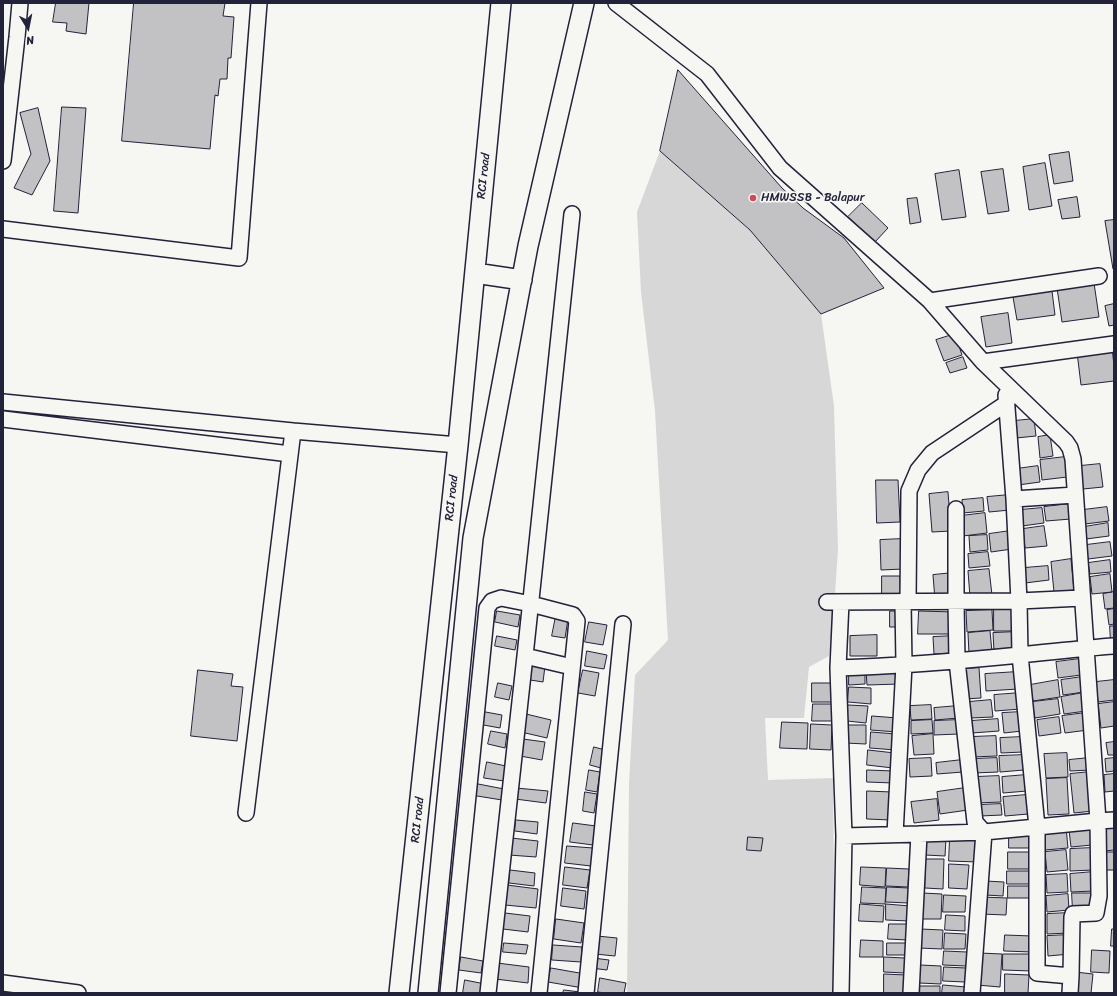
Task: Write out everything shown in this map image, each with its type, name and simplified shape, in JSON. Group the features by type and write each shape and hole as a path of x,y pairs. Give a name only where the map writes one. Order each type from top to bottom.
{"main road":[{"name":"RCI road","path":"400,993 458,445 501,3"},
{"path":"428,993 473,538 530,239 584,3"},
{"path":"475,273 522,280"}],"street":[{"path":"3,161 20,3"},
{"path":"3,229 239,258 259,3"},
{"path":"616,3 707,74 780,168 930,301 983,362 1066,442 1070,448 1073,458 1098,821 1099,896 1098,910 1096,913 1073,914 1072,917 1070,993"},
{"path":"488,993 572,214"},
{"path":"930,301 1099,276"},
{"path":"983,362 1114,344"},
{"path":"1005,384 1014,499 1020,655 1037,827 1037,973 1071,976"},
{"path":"3,402 293,431 458,445"},
{"path":"894,834 904,665 909,491 918,470 932,453 1007,403"},
{"path":"3,419 290,454"},
{"path":"246,813 293,431"},
{"path":"1014,499 1075,495"},
{"path":"956,509 957,661 975,822 984,832 972,993"},
{"path":"448,993 487,608 492,601 501,598 573,615 577,621 538,993"},
{"path":"842,993 844,836 834,602 1019,601 1082,598"},
{"path":"586,993 624,624"},
{"path":"838,668 957,661 1114,646"},
{"path":"525,656 572,667"},
{"path":"844,836 984,832 1114,820"},
{"path":"911,993 919,834"},
{"path":"3,983 78,993"}],"shaded area":[{"path":"660,151 750,230 821,314 834,406 838,549 832,639 829,656 809,667 804,718 765,718 768,780 833,778 835,993 627,993 629,783 635,675 668,640 655,411 641,292 637,212"}],"building":[{"path":"56,3 89,3 86,34 66,31 67,23 53,22"},
{"path":"134,3 225,3 223,16 234,17 231,58 228,58 227,79 220,79 218,96 215,95 210,149 122,141"},
{"name":"HMWSSB - Balapur","path":"678,70 782,188 803,208 844,238 884,288 821,314 750,230 660,151"},
{"path":"62,107 86,108 78,213 54,211"},
{"path":"38,108 50,161 32,195 14,188 31,154 20,113"},
{"path":"1069,152 1073,181 1054,184 1049,155"},
{"path":"1045,163 1052,206 1029,210 1023,167"},
{"path":"1003,169 1009,211 988,214 981,172"},
{"path":"959,170 966,217 942,220 935,174"},
{"path":"1077,197 1080,217 1062,219 1058,200"},
{"path":"917,198 921,222 910,224 907,199"},
{"path":"862,203 888,228 875,242 848,217"},
{"path":"1114,220 1114,269 1113,269 1105,221"},
{"path":"1094,283 1099,317 1062,322 1057,288"},
{"path":"1052,291 1055,315 1017,320 1013,297"},
{"path":"1114,304 1114,325 1109,326 1105,306"},
{"path":"1008,313 1012,343 986,347 981,317"},
{"path":"955,334 962,355 944,361 936,340"},
{"path":"1112,347 1114,381 1081,385 1077,352"},
{"path":"963,357 967,368 950,373 946,363"},
{"path":"1034,419 1036,436 1016,438 1014,421"},
{"path":"1050,435 1053,456 1040,458 1038,437"},
{"path":"1065,457 1067,477 1042,480 1040,460"},
{"path":"1100,464 1103,487 1083,489 1080,466"},
{"path":"1038,466 1040,482 1018,485 1016,469"},
{"path":"876,480 898,480 900,522 877,523"},
{"path":"948,492 951,531 932,532 929,494"},
{"path":"1009,495 1010,510 989,512 987,497"},
{"path":"983,498 984,511 963,513 962,500"},
{"path":"1069,504 1071,519 1046,521 1044,507"},
{"path":"1107,507 1109,521 1085,524 1083,510"},
{"path":"1042,508 1044,523 1022,526 1020,510"},
{"path":"985,513 987,533 963,536 961,516"},
{"path":"1108,523 1109,536 1086,539 1084,527"},
{"path":"1044,526 1047,546 1025,548 1023,529"},
{"path":"1010,531 1012,549 991,552 989,534"},
{"path":"987,535 988,550 970,552 969,536"},
{"path":"902,539 903,569 881,570 880,540"},
{"path":"1110,542 1112,556 1088,559 1086,545"},
{"path":"988,552 990,566 969,568 968,554"},
{"path":"1071,559 1074,590 1054,592 1051,562"},
{"path":"1110,560 1111,572 1090,574 1088,563"},
{"path":"1048,566 1049,580 1025,583 1024,568"},
{"path":"989,569 992,595 970,597 968,571"},
{"path":"953,573 954,599 935,600 933,575"},
{"path":"1110,574 1112,592 1092,594 1090,577"},
{"path":"882,576 900,576 901,600 882,600"},
{"path":"1114,592 1114,608 1105,609 1103,594"},
{"path":"994,608 1018,608 1018,631 994,631"},
{"path":"1114,609 1114,624 1109,625 1107,610"},
{"path":"992,610 993,630 967,632 966,611"},
{"path":"497,611 520,615 518,627 495,622"},
{"path":"890,611 902,611 902,627 890,627"},
{"path":"919,611 955,612 954,634 918,634"},
{"path":"556,616 568,619 565,638 552,636"},
{"path":"589,622 607,625 603,645 585,642"},
{"path":"1110,626 1114,626 1114,642 1111,643"},
{"path":"990,631 992,652 969,654 968,633"},
{"path":"1016,632 1017,650 994,651 993,633"},
{"path":"877,635 877,656 850,656 850,636"},
{"path":"497,636 517,640 515,650 495,646"},
{"path":"955,636 955,653 934,654 933,637"},
{"path":"587,651 607,655 604,669 585,666"},
{"path":"1079,659 1081,675 1058,678 1056,662"},
{"path":"527,663 545,666 543,682 524,679"},
{"path":"979,668 981,698 964,699 962,669"},
{"path":"899,669 900,684 867,685 866,670"},
{"path":"198,670 233,674 231,686 243,687 237,741 191,736"},
{"path":"583,670 599,673 595,696 578,693"},
{"path":"849,670 865,670 865,684 849,685"},
{"path":"1017,672 1018,689 986,691 985,674"},
{"path":"1082,677 1084,692 1063,695 1061,680"},
{"path":"1058,680 1060,697 1033,701 1030,685"},
{"path":"1114,680 1114,700 1098,702 1096,682"},
{"path":"498,683 512,686 509,700 495,697"},
{"path":"812,683 833,683 833,702 812,702"},
{"path":"849,687 871,688 871,704 848,702"},
{"path":"1020,693 1021,709 995,711 994,695"},
{"path":"1083,693 1086,711 1064,714 1061,697"},
{"path":"1058,699 1060,714 1035,718 1032,702"},
{"path":"991,700 993,717 970,718 969,702"},
{"path":"1114,702 1114,726 1101,728 1098,704"},
{"path":"813,704 834,704 834,721 812,721"},
{"path":"848,705 868,706 866,723 847,721"},
{"path":"931,705 932,719 911,720 910,706"},
{"path":"958,706 958,718 935,720 934,708"},
{"path":"480,711 502,715 500,728 478,724"},
{"path":"1021,712 1022,731 1004,733 1002,713"},
{"path":"1085,713 1088,730 1065,733 1062,716"},
{"path":"526,714 551,720 547,738 521,732"},
{"path":"872,716 898,718 897,732 871,730"},
{"path":"1059,717 1061,733 1039,736 1037,720"},
{"path":"998,719 999,731 972,733 971,721"},
{"path":"932,720 933,733 911,734 911,721"},
{"path":"958,720 959,734 934,735 934,721"},
{"path":"782,722 808,723 807,749 780,748"},
{"path":"811,724 832,725 831,750 810,749"},
{"path":"845,725 866,725 866,744 845,743"},
{"path":"491,731 507,734 505,748 488,744"},
{"path":"871,732 896,734 895,750 870,748"},
{"path":"933,734 934,754 914,755 912,736"},
{"path":"996,736 997,756 972,757 971,737"},
{"path":"1022,737 1023,752 1001,753 1000,738"},
{"path":"523,739 545,742 542,760 520,756"},
{"path":"1114,742 1114,755 1108,755 1106,743"},
{"path":"594,747 605,750 601,768 590,765"},
{"path":"868,750 895,753 893,768 867,765"},
{"path":"1067,753 1068,777 1046,778 1044,754"},
{"path":"1024,755 1024,770 1000,772 999,756"},
{"path":"931,758 932,776 910,777 909,759"},
{"path":"997,758 998,772 974,773 973,759"},
{"path":"1089,758 1090,770 1070,771 1069,760"},
{"path":"1114,758 1114,771 1106,772 1105,759"},
{"path":"962,760 963,772 937,774 936,763"},
{"path":"487,762 506,766 504,781 484,778"},
{"path":"589,770 600,772 597,792 586,790"},
{"path":"867,770 894,771 893,783 867,782"},
{"path":"1090,772 1093,811 1074,813 1070,774"},
{"path":"1114,774 1114,791 1105,792 1104,775"},
{"path":"1026,775 1027,791 1003,793 1002,777"},
{"path":"999,776 1001,802 976,803 975,777"},
{"path":"1067,778 1069,814 1048,815 1046,779"},
{"path":"473,783 504,789 502,800 471,795"},
{"path":"516,788 548,791 546,803 515,799"},
{"path":"965,788 968,810 940,814 937,792"},
{"path":"867,791 892,792 891,820 867,819"},
{"path":"585,792 597,794 594,813 583,811"},
{"path":"1026,795 1028,814 1005,816 1003,797"},
{"path":"937,799 939,820 914,823 911,802"},
{"path":"1001,804 1002,815 980,816 979,805"},
{"path":"516,820 538,822 537,834 515,831"},
{"path":"573,823 596,826 593,845 570,842"},
{"path":"1114,826 1114,850 1105,851 1103,827"},
{"path":"1066,827 1068,848 1045,850 1044,829"},
{"path":"1091,828 1092,845 1071,847 1069,830"},
{"path":"1009,832 1034,832 1034,848 1009,848"},
{"path":"748,837 763,838 761,851 747,850"},
{"path":"926,837 946,838 945,856 925,855"},
{"path":"511,838 538,841 536,857 509,855"},
{"path":"950,838 978,839 978,862 949,861"},
{"path":"567,846 593,848 591,866 565,863"},
{"path":"1092,848 1093,870 1070,871 1070,849"},
{"path":"1066,850 1068,870 1047,872 1045,852"},
{"path":"1008,852 1033,852 1033,869 1008,869"},
{"path":"1104,852 1114,852 1114,870 1105,870"},
{"path":"926,859 944,859 943,889 925,888"},
{"path":"949,864 969,865 967,889 949,888"},
{"path":"565,867 590,870 587,888 563,885"},
{"path":"861,867 886,868 885,887 860,885"},
{"path":"887,868 909,869 908,887 886,886"},
{"path":"510,870 535,873 534,886 509,883"},
{"path":"1007,871 1032,871 1032,884 1007,884"},
{"path":"1093,872 1094,891 1071,892 1070,874"},
{"path":"1067,874 1068,892 1047,893 1046,875"},
{"path":"985,881 1004,882 1003,896 985,895"},
{"path":"507,885 538,889 536,908 505,905"},
{"path":"1008,886 1033,886 1033,898 1008,898"},
{"path":"862,887 886,888 885,904 861,903"},
{"path":"887,887 909,888 908,903 886,902"},
{"path":"563,888 586,891 584,909 561,906"},
{"path":"922,893 942,894 941,919 921,919"},
{"path":"1072,893 1093,893 1093,910 1073,911"},
{"path":"1068,894 1069,910 1047,912 1046,896"},
{"path":"944,895 966,896 965,912 943,912"},
{"path":"981,897 1007,898 1006,915 980,914"},
{"path":"860,904 884,906 883,922 859,921"},
{"path":"886,904 910,906 909,921 886,920"},
{"path":"505,913 530,916 528,932 503,929"},
{"path":"1069,913 1069,933 1047,934 1047,914"},
{"path":"946,915 965,916 965,931 945,930"},
{"path":"556,919 584,923 581,943 554,939"},
{"path":"889,924 907,924 907,940 888,939"},
{"path":"920,929 943,930 942,949 919,948"},
{"path":"1112,929 1114,929 1114,946 1111,946"},
{"path":"945,933 966,934 965,949 944,949"},
{"path":"1005,935 1032,936 1032,952 1004,951"},
{"path":"1069,935 1070,954 1048,956 1047,936"},
{"path":"597,936 617,938 615,956 595,954"},
{"path":"861,940 883,941 883,957 860,957"},
{"path":"504,943 528,945 526,954 503,952"},
{"path":"887,943 906,943 906,955 887,955"},
{"path":"553,945 582,947 581,962 552,960"},
{"path":"1092,950 1110,951 1109,973 1091,972"},
{"path":"944,951 967,952 966,966 943,965"},
{"path":"979,953 1002,954 1000,987 977,985"},
{"path":"1003,954 1032,954 1032,971 1003,970"},
{"path":"461,957 483,961 481,973 459,970"},
{"path":"884,957 905,958 905,973 884,972"},
{"path":"593,958 609,960 607,970 591,968"},
{"path":"497,963 529,967 528,983 495,979"},
{"path":"920,965 941,966 941,984 919,983"},
{"path":"944,967 966,968 965,982 943,981"},
{"path":"551,968 585,974 583,988 548,982"},
{"path":"1075,972 1093,974 1091,993 1073,993"},
{"path":"884,974 906,975 906,993 884,993"},
{"path":"1005,974 1029,975 1028,993 1005,993"},
{"path":"600,978 626,983 624,993 598,992"},
{"path":"465,980 485,984 483,993 463,993"},
{"path":"943,985 966,987 966,993 942,993"},
{"path":"920,986 940,986 940,993 920,993"},
{"path":"564,990 580,992 580,993 563,993"}],"place":[{"name":"HMWSSB - Balapur","path":"753,198"}]}
